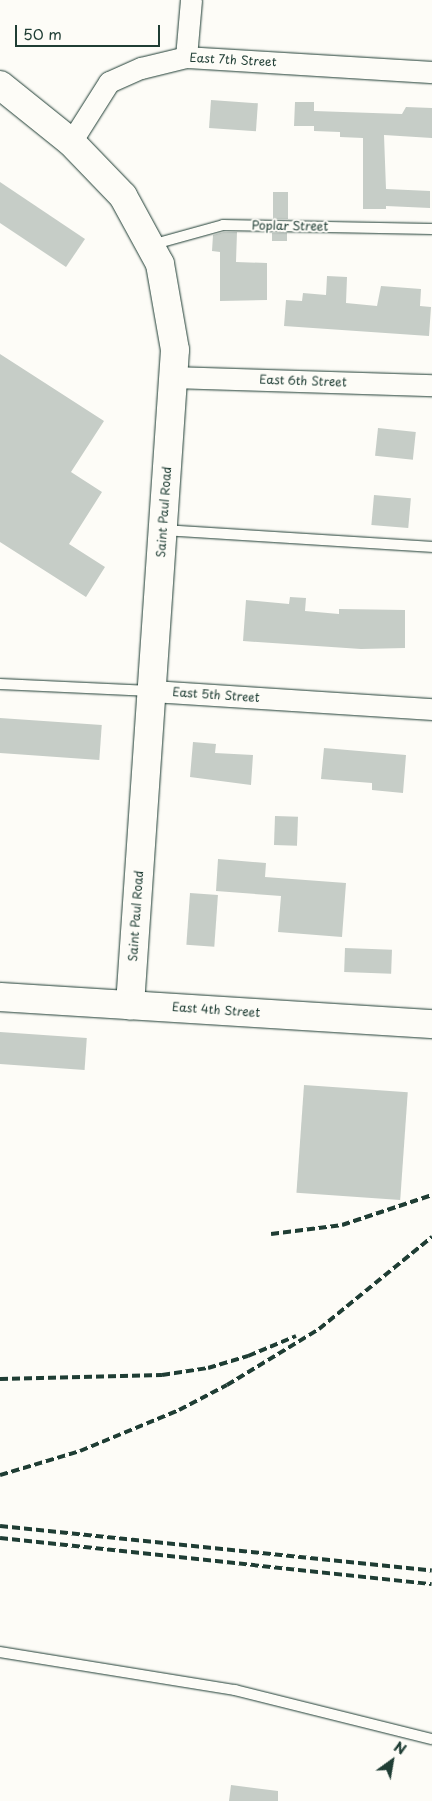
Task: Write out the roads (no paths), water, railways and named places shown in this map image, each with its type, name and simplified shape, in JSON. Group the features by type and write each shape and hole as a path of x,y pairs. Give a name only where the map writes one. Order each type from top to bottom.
{"main road":[{"name":"Saint Paul Road","path":"0,85 71,142 123,196 160,264 176,350 130,1004"},
{"name":"East 4th Street","path":"0,997 432,1024"}],"street":[{"path":"186,57 190,0"},
{"name":"East 7th Street","path":"71,142 109,82 141,68 186,57 432,72"},
{"name":"East 6th Street","path":"174,376 432,385"},
{"name":"East 5th Street","path":"152,691 432,709"}],"lane":[{"name":"Poplar Street","path":"150,246 223,225 432,229"},
{"path":"163,530 432,547"},
{"name":"East 5th Street","path":"0,684 152,691"},
{"path":"0,1652 235,1690 432,1739"}],"railway":[{"path":"271,1234 342,1225 432,1195"},
{"path":"0,1475 80,1451 179,1410 227,1385 319,1329 432,1237"},
{"path":"0,1379 162,1375 208,1368 248,1356 296,1336"},
{"path":"0,1526 432,1571"},
{"path":"0,1538 432,1584"}]}
